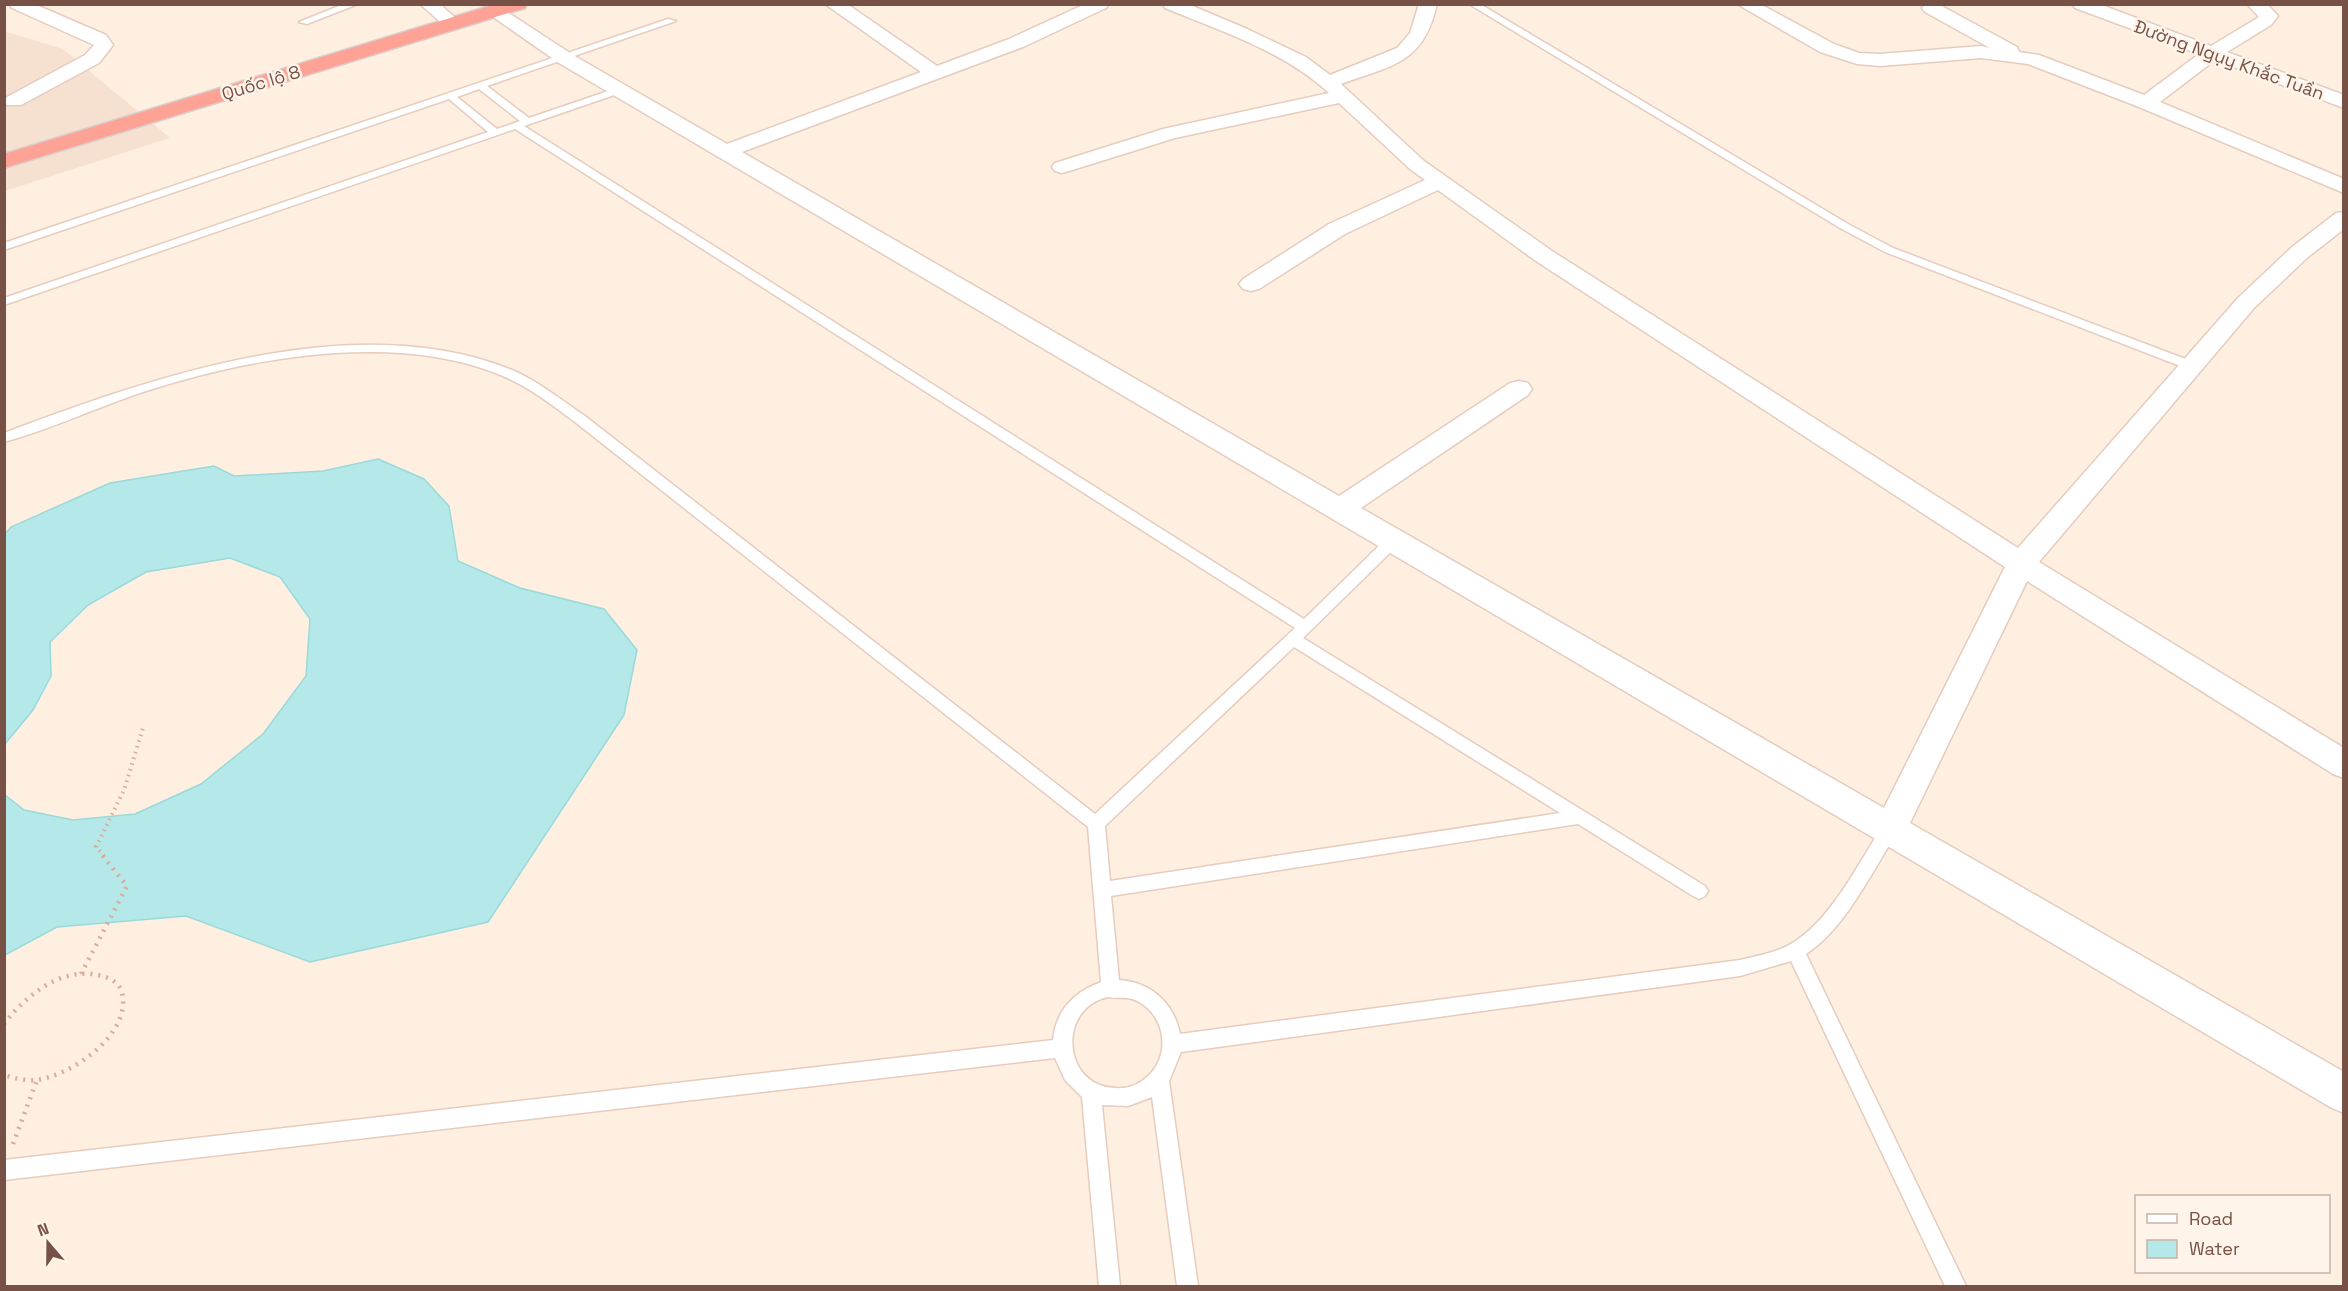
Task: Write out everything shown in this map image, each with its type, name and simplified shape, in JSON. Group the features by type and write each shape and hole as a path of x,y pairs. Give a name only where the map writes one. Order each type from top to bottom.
{"highway":[{"name":"Quốc lộ 8","path":"4,161 507,8"}],"street":[{"path":"14,100 83,64 104,45 100,39 18,4"},
{"path":"429,4 453,24"},
{"path":"834,4 936,74"},
{"path":"726,151 1036,35 1100,4"},
{"path":"1171,4 1299,61 1335,89 1399,151 1438,182 1574,275 2022,564 2343,765"},
{"path":"1062,167 1170,133 1335,89 1409,49 1419,32 1428,4"},
{"path":"1746,4 1827,48 1857,58 1880,60 1981,52 2019,56 2050,65 2146,103 2343,188"},
{"name":"Đường Ngụy Khắc Tuần","path":"2081,4 2343,102"},
{"path":"2146,103 2211,54 2268,18 2267,11 2256,4"},
{"path":"507,8 566,58 620,90 2343,1094"},
{"path":"1931,8 2019,56"},
{"path":"1251,284 1345,224 1438,182"},
{"path":"1890,829 2022,564 2246,303 2272,276 2343,218"},
{"path":"1339,509 1519,388"}],"lane":[{"path":"304,22 354,4"},
{"path":"1473,4 1876,244 1904,257 2192,366"},
{"path":"4,247 482,87 671,21"},
{"path":"482,87 523,125 1305,627"},
{"path":"4,302 620,90"},
{"path":"452,97 497,134"},
{"path":"4,438 141,387 212,367 256,358 335,350 385,350 439,354 482,364 509,374 535,387 580,419 1096,824 1111,990"},
{"path":"1096,824 1293,639 1393,541"},
{"path":"1293,639 1699,891"},
{"path":"1102,890 1580,817"},
{"path":"1173,1044 1740,968 1773,960 1795,951 1823,929 1890,829"},
{"path":"1795,951 1956,1287"},
{"path":"1111,990 1136,993 1158,1005 1168,1018 1173,1034 1173,1044 1167,1067 1159,1081 1142,1091 1124,1097 1106,1096 1091,1091 1075,1080 1065,1066 1061,1048 1062,1033 1068,1017 1080,1004 1094,995 1111,990"},
{"path":"7,1162 1061,1048"},
{"path":"1159,1081 1188,1287"},
{"path":"1091,1091 1109,1287"}],"path":[{"path":"81,974 128,886 96,847 124,790 143,728"},
{"path":"4,1024 24,1001 42,987 62,978 81,974 100,974 114,981 122,992 122,1009 116,1027 102,1045 82,1062 60,1074 37,1080 17,1080 4,1075"},
{"path":"7,1162 37,1080"}],"shaded area":[{"path":"4,31 63,49 170,138 5,191"}],"water":[{"path":"378,459 424,479 449,506 458,561 520,588 604,609 637,650 624,715 488,922 310,962 186,916 57,927 5,955 5,795 24,810 73,820 135,814 201,784 263,734 306,676 310,619 280,577 230,558 146,572 88,605 50,642 51,676 33,710 5,744 5,534 11,527 110,483 214,466 234,476 323,471"}]}
